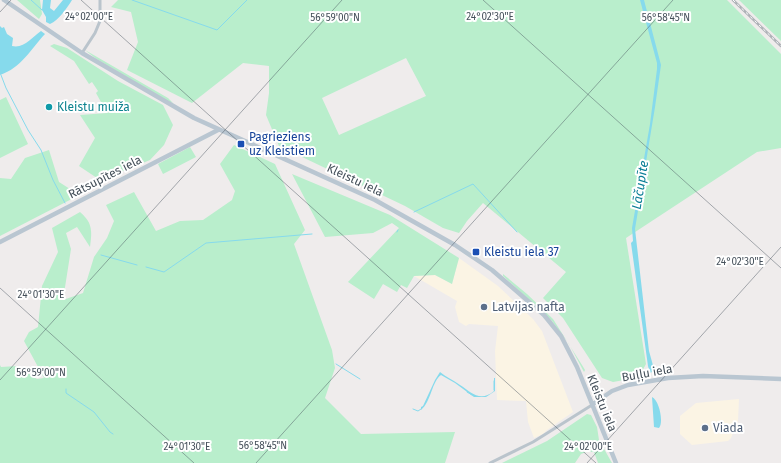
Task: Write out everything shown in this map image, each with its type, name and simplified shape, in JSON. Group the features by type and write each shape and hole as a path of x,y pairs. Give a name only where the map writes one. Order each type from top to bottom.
{"main road":[{"name":"Kleistu iela","path":"4,0 82,53 178,109 218,130 375,200 475,258 522,295 544,315 555,328 569,351 593,404 616,463"},
{"name":"Rātsupītes iela","path":"0,242 218,130"},
{"name":"Buļļu iela","path":"593,404 612,391 628,385 668,378 703,376 781,379"}],"street":[{"path":"82,53 100,21 100,0"},
{"name":"Buļļu iela","path":"490,463 533,442 593,404"}],"shaded area":[{"path":"459,258 498,286 533,319 542,331 573,412 543,434 534,438 528,422 526,401 497,400 495,351 498,326 469,324 466,326 459,322 455,307 457,301 414,276 435,275 452,284"},
{"path":"739,399 738,421 731,438 728,441 692,445 680,434 680,416 696,403"}],"green space":[{"path":"17,0 40,0 42,14 39,19"},
{"path":"118,0 727,0 781,54 781,148 757,152 626,238 646,364 640,375 630,379 613,382 602,378 563,318 543,298 566,272 483,203 467,221 459,233 443,228 405,206 279,146 266,115 269,93 269,66 243,63 192,103 127,70 138,42 131,12 111,7","holes":["406,58 426,96 339,135 322,98"]},
{"path":"739,0 781,0 781,41"},
{"path":"54,44 67,48 118,81 163,105 173,125 164,145 150,160 99,181 79,166 95,138 80,115 107,113 96,93 98,91 92,82 89,84 74,61 50,46"},
{"path":"85,50 168,98 173,103 167,101 95,58"},
{"path":"6,97 28,144 0,158 0,100"},
{"path":"234,145 275,164 305,230 294,244 332,350 335,368 325,398 361,434 455,432 445,463 0,463 0,365 1,367 17,366 37,379 44,378 24,341 29,332 38,327 42,286 58,252 52,228 80,212 87,220 91,228 90,247 77,227 66,233 71,249 63,300 83,293 94,257 107,238 114,221 106,205 134,192 156,231 180,221 203,220 232,200 235,191 220,164"},
{"path":"190,147 196,157 163,174 158,164"},
{"path":"49,150 59,182 70,189 92,184 95,187 0,236 0,178 11,179 25,158"},
{"path":"292,174 390,215 459,258 452,284 435,275 414,276 407,288 401,285 397,292 383,284 374,299 348,282 399,228 392,223 373,233 325,237"},
{"path":"503,274 553,319 567,342 552,321 503,276"},
{"path":"570,347 585,370 584,372"},
{"path":"587,414 591,415 597,427 599,440 612,463 598,463 594,452 591,452 588,446 585,448 586,452 581,454 575,463 502,463 547,441"}],"water":[{"path":"43,0 51,0 50,8 54,11 63,0 72,0 60,17 50,24 46,22 46,17 42,10"},
{"name":"Lāčupīte","path":"640,0 644,0 661,65 635,229 649,351 654,369 654,371 650,373 631,243 633,241 632,228 650,124 657,69 657,63"},
{"path":"0,26 2,28 4,27 7,34 13,38 12,46 20,46 28,42 41,31 45,34 20,63 14,68 0,75"},
{"path":"440,372 472,393 480,396 484,396 494,391 495,378 495,391 486,397 474,397 441,375 435,382 427,402 421,410 421,407 423,406 435,380"},
{"path":"652,397 657,402 660,411 661,421 659,428 654,427"}],"waterway":[{"path":"31,0 42,10"},
{"path":"132,0 217,30 247,0"},
{"path":"1,75 6,88 28,130 41,150 53,180 65,203"},
{"path":"414,212 473,184 517,232"},
{"path":"146,267 164,272 206,243 312,234"},
{"path":"101,255 137,265"},
{"path":"336,364 360,379"},
{"path":"494,381 494,390"},
{"path":"66,389 66,393 94,412 113,434"},
{"path":"467,392 472,395"},
{"path":"413,409 418,411 421,409"}],"railway":[{"path":"733,0 781,46"}],"place":[{"name":"Kleistu muiža","path":"49,107"},
{"name":"Pagrieziens uz Kleistiem","path":"241,144"},
{"name":"Kleistu iela 37","path":"476,252"},
{"name":"Latvijas nafta","path":"484,307"},
{"name":"Viada","path":"705,428"}]}
